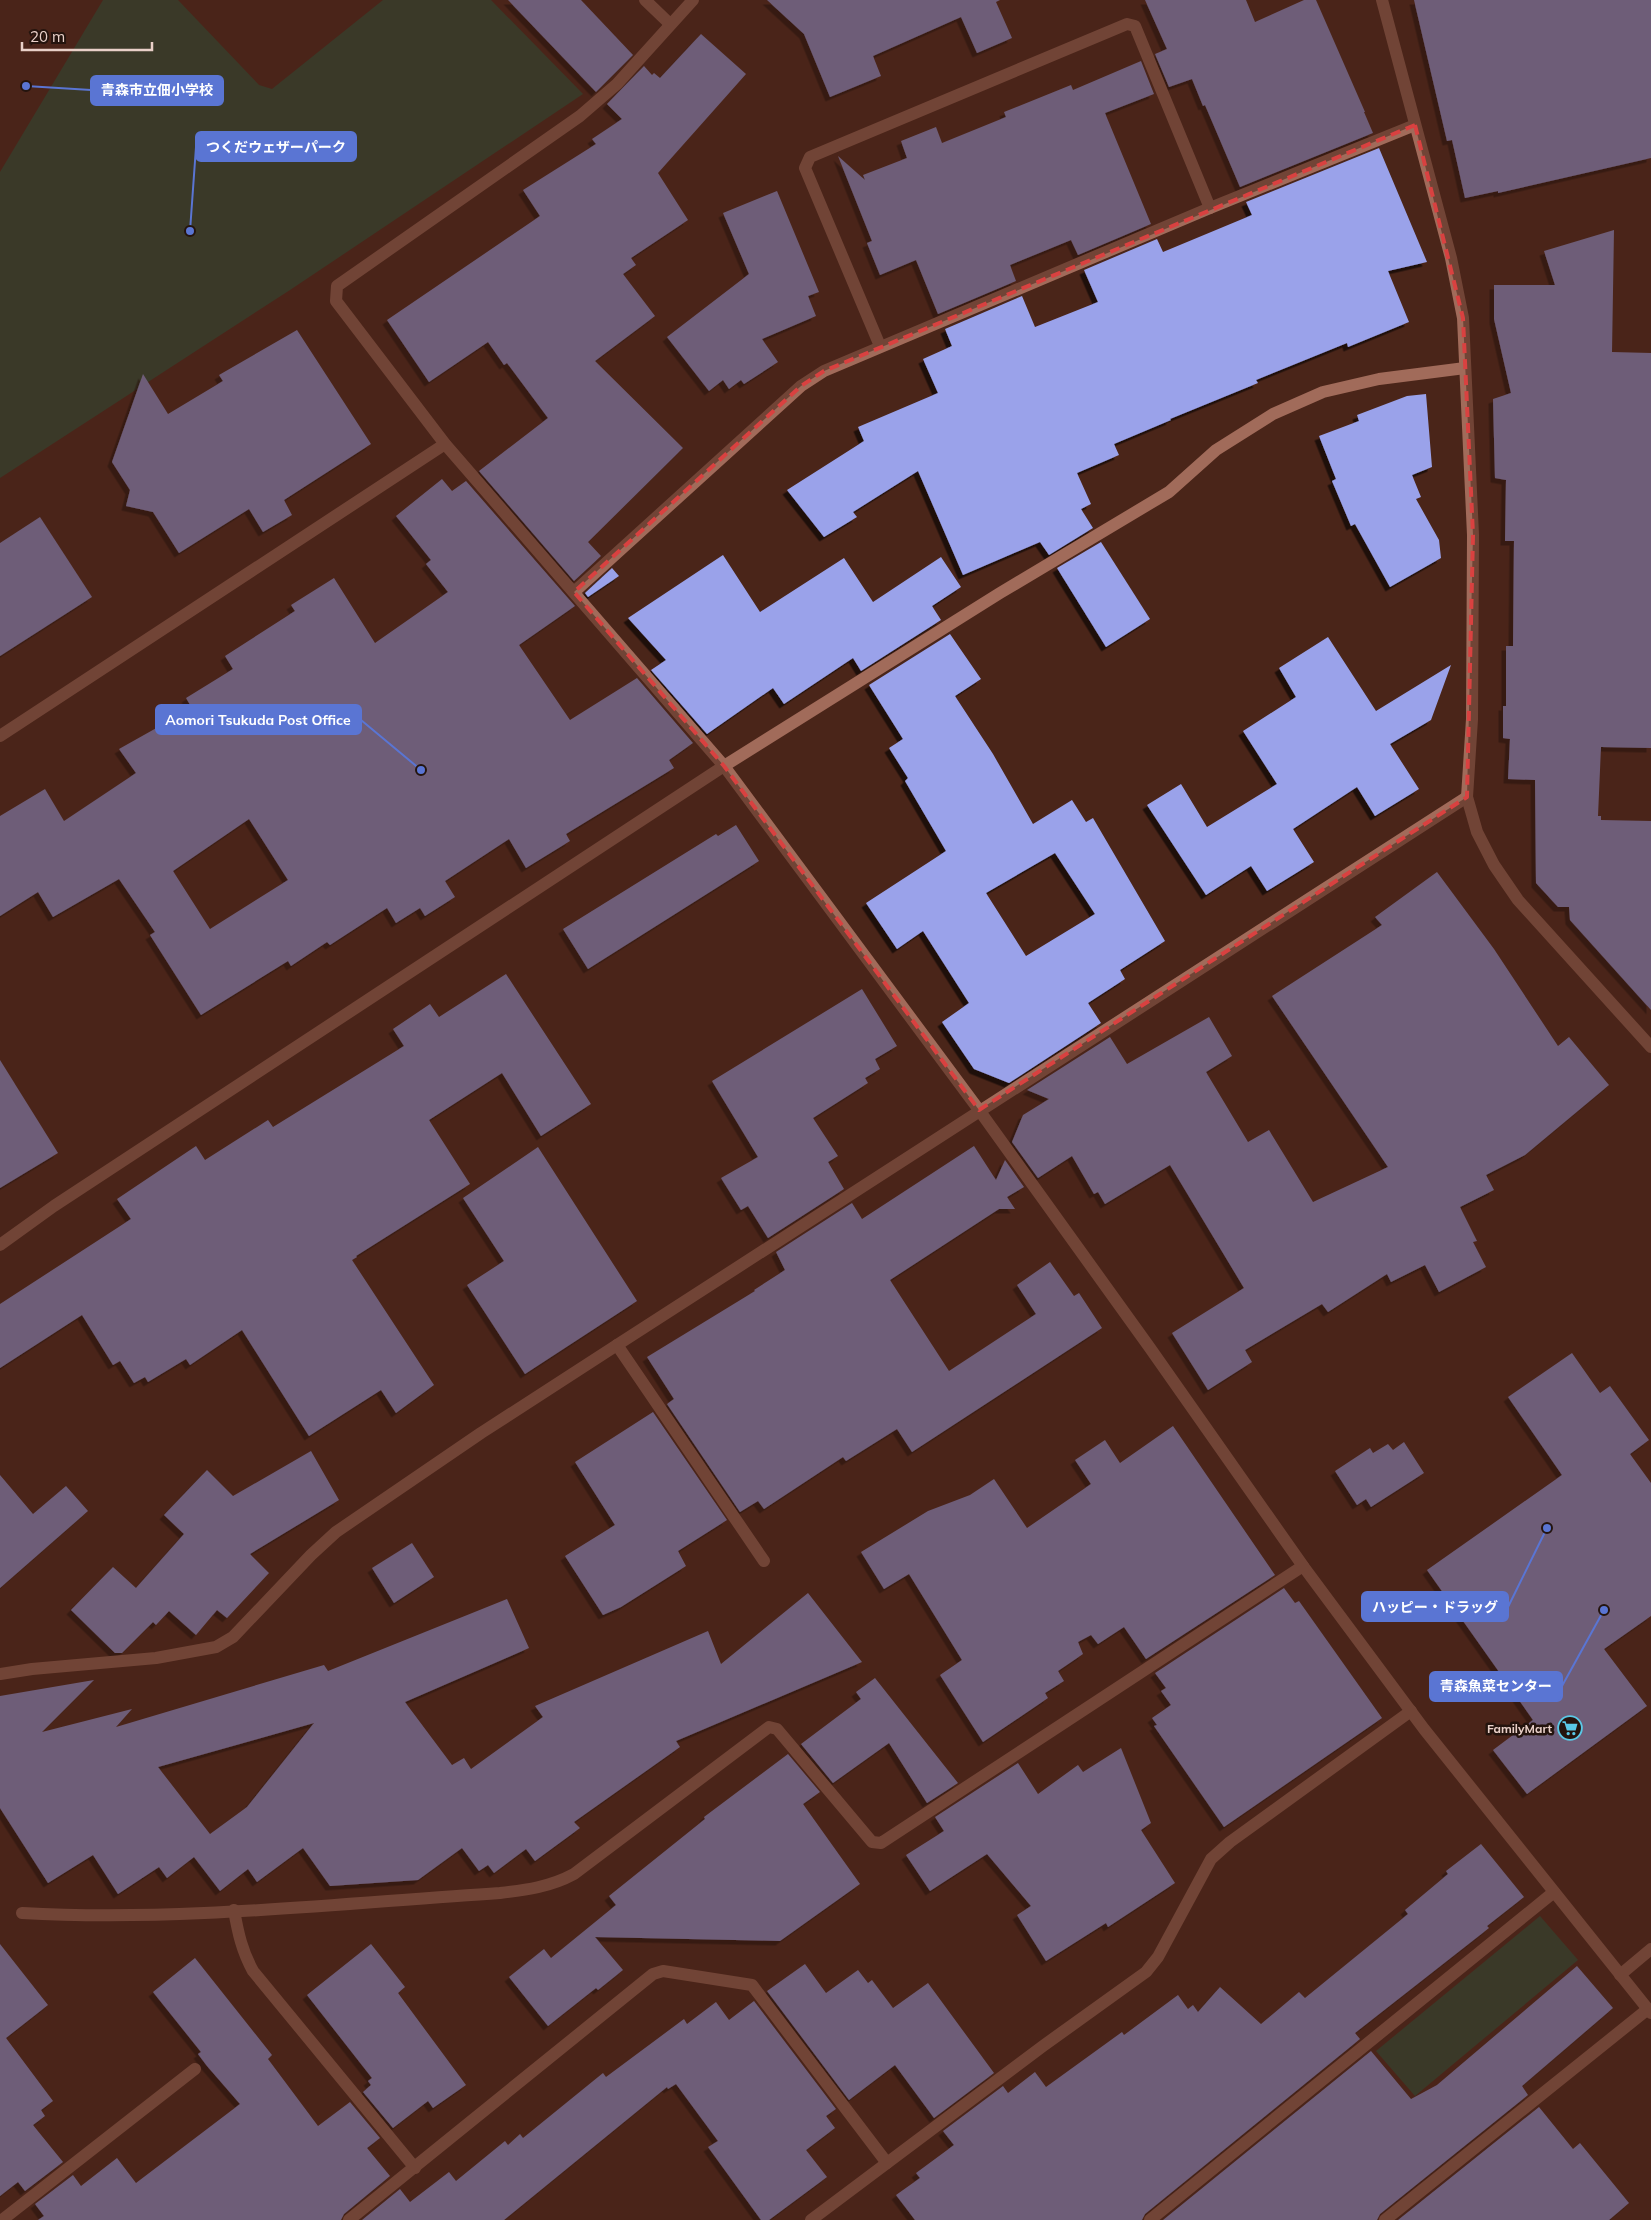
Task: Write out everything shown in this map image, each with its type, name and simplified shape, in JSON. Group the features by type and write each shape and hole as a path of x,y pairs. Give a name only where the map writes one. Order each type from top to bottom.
{"street":[{"path":"645,0 670,24"},
{"path":"693,0 617,84 580,116 338,286 336,301 445,444 724,766 979,1110 1150,1348 1303,1566 1411,1711 1649,2011 1385,2220"},
{"path":"1382,0 1451,258 1463,318 1473,535 1472,719 1467,797 1477,832 1494,865 1518,900 1651,1047"},
{"path":"880,346 805,168 810,157 846,141 1127,24 1135,26 1210,208"},
{"path":"574,592 801,386 824,370 1210,208 1415,125"},
{"path":"0,1245 62,1200 724,766 1000,593 1169,492 1216,450 1273,414 1323,392 1379,380 1465,368"},
{"path":"0,736 445,444"},
{"path":"0,1674 32,1669 156,1658 199,1651 233,1638 311,1555 336,1532 617,1345 1467,797"},
{"path":"617,1345 764,1561"},
{"path":"22,1913 82,1916 234,1910 500,1893 536,1888 559,1882 574,1874 769,1727 777,1728 872,1842 881,1843 1303,1566"},
{"path":"811,2220 1146,1972 1158,1957 1211,1859 1230,1842 1411,1711"},
{"path":"1150,2220 1554,1892"},
{"path":"234,1910 238,1939 243,1954 253,1971 414,2168"},
{"path":"1620,1975 1651,1949"},
{"path":"348,2220 653,1974 662,1971 752,1985 887,2162"},
{"path":"2,2220 195,2069"}],"highlighted area":[{"path":"1415,125 1463,318 1473,535 1467,797 979,1110 724,766 574,592 801,386 824,371"}],"green space":[{"path":"103,0 178,0 259,85 272,89 383,0 491,0 583,94 290,290 0,478 0,172"},
{"path":"1540,1916 1578,1960 1415,2096 1376,2051"}],"building":[{"path":"508,0 581,0 633,55 596,92"},
{"path":"767,0 1000,0 996,2 1012,38 977,53 961,17 873,56 881,76 830,97 804,34"},
{"path":"1145,0 1246,0 1255,22 1304,0 1316,0 1373,133 1240,187 1192,79 1169,87 1155,54 1167,49"},
{"path":"1414,0 1651,0 1651,158 1498,193 1498,191 1465,198 1452,140 1447,141"},
{"path":"701,34 746,74 658,173 688,220 631,258 636,265 623,274 655,316 595,361 683,448 588,542 601,556 574,581 479,471 548,418 507,363 504,365 488,342 429,382 387,320 540,216 523,190 596,144 592,139 622,119 607,104 644,66 652,75 654,73 660,78"},
{"path":"1141,61 1154,94 1105,113 1151,224 1078,255 1071,240 1010,265 1016,281 938,314 916,260 880,275 867,243 872,241 838,156 865,180 863,175 907,158 901,141 936,127 942,143 1006,117 1004,112 1071,85 1073,90"},
{"path":"1379,148 1427,262 1388,271 1409,322 1348,347 1347,343 1256,380 1258,383 1114,444 1119,455 1077,473 1091,504 1081,509 1093,528 1049,555 1040,542 963,575 918,471 853,512 857,517 824,537 787,490 864,441 858,427 938,393 923,359 952,346 945,329 1022,296 1035,327 1098,302 1084,270 1157,239 1163,252 1252,215 1246,202"},
{"path":"777,191 819,292 808,296 816,316 762,339 778,362 744,384 741,380 729,389 723,380 709,391 667,337 749,274 723,213"},
{"path":"1614,230 1612,352 1651,353 1651,748 1601,747 1598,816 1601,816 1601,820 1651,821 1651,1010 1570,920 1569,907 1558,907 1536,883 1535,780 1508,779 1510,739 1503,738 1503,706 1506,706 1506,646 1513,646 1514,541 1505,541 1506,480 1495,478 1493,399 1511,393 1494,319 1494,285 1555,285 1544,251"},
{"path":"297,330 371,444 284,500 292,515 263,532 249,509 179,553 153,512 126,506 130,490 112,462 143,374 168,414 223,381 219,375"},
{"path":"1426,394 1432,467 1412,475 1421,497 1416,499 1439,540 1441,558 1390,587 1355,524 1351,526 1332,481 1336,479 1319,436 1359,421 1357,415 1407,396"},
{"path":"442,479 452,491 466,481 575,606 519,645 570,720 637,678 693,743 669,760 674,768 566,834 570,841 526,868 509,839 445,881 455,897 425,916 420,908 396,923 387,908 330,945 327,942 291,966 288,961 201,1015 150,935 155,932 119,879 53,917 38,892 0,916 0,816 45,789 64,821 136,773 119,749 192,708 186,698 233,669 225,656 295,611 291,605 334,578 375,643 448,592 426,564 431,560 396,516","holes":["249,819 288,880 210,929 173,871"]},
{"path":"40,517 92,597 0,656 0,543"},
{"path":"1101,542 1150,619 1106,647 1057,568"},
{"path":"723,555 760,612 844,558 873,602 941,557 961,587 932,606 941,620 861,671 853,658 784,704 773,688 707,734 651,670 666,660 628,618"},
{"path":"612,568 619,576 588,597 585,593"},
{"path":"950,634 981,679 955,696 993,754 1033,824 1072,800 1086,822 1093,818 1165,941 1120,970 1125,979 1088,1003 1101,1023 1009,1083 974,1069 942,1022 969,1003 923,931 897,949 866,903 946,851 905,781 908,778 889,748 903,739 869,685","holes":["1055,853 1095,914 1026,956 986,893"]},
{"path":"1328,637 1376,711 1451,665 1431,720 1390,744 1419,789 1375,816 1357,787 1293,829 1314,862 1267,891 1251,866 1206,895 1147,805 1181,784 1207,827 1277,784 1243,731 1296,697 1279,668"},
{"path":"736,825 759,861 588,969 563,929 716,834 718,836"},
{"path":"1437,872 1494,949 1558,1046 1569,1037 1609,1085 1525,1155 1486,1175 1494,1190 1460,1207 1477,1241 1473,1242 1486,1267 1439,1292 1425,1265 1391,1282 1387,1274 1328,1312 1322,1304 1245,1350 1252,1362 1208,1390 1172,1333 1244,1288 1170,1165 1105,1204 1098,1192 1094,1194 1072,1156 1038,1178 1012,1142 1023,1115 1049,1099 1027,1090 1110,1037 1127,1064 1209,1017 1232,1056 1206,1072 1248,1142 1269,1130 1313,1202 1388,1167 1272,996 1382,925 1375,917"},
{"path":"506,974 591,1104 541,1136 502,1073 429,1120 470,1184 352,1260 434,1385 396,1413 381,1390 309,1436 242,1330 190,1365 186,1359 148,1382 145,1377 134,1383 120,1361 113,1365 82,1315 0,1368 0,1304 131,1219 117,1199 196,1146 205,1160 268,1120 273,1127 404,1046 393,1029 430,1004 439,1017"},
{"path":"862,989 897,1046 875,1059 880,1069 865,1078 868,1083 813,1118 838,1156 828,1162 844,1189 768,1238 748,1206 741,1210 721,1178 758,1157 712,1081"},
{"path":"0,1060 58,1153 0,1188"},
{"path":"974,1146 996,1180 1005,1160 1024,1187 1007,1197 1015,1209 999,1209 890,1280 949,1371 1036,1314 1017,1285 1050,1262 1074,1296 1079,1293 1102,1328 912,1452 897,1429 846,1461 843,1457 764,1509 758,1501 740,1512 667,1404 674,1399 647,1357 755,1291 785,1270 776,1252 852,1203 862,1219"},
{"path":"538,1147 637,1301 525,1374 467,1285 504,1261 463,1198"},
{"path":"1572,1353 1600,1393 1610,1386 1649,1440 1630,1454 1651,1483 1651,1616 1604,1649 1647,1706 1527,1794 1493,1750 1533,1720 1427,1570 1562,1475 1508,1397"},
{"path":"653,1412 727,1520 678,1551 686,1566 621,1607 603,1615 565,1556 615,1525 575,1462"},
{"path":"1173,1426 1275,1575 1146,1659 1124,1627 1098,1644 1091,1635 1078,1642 1083,1654 1058,1671 1064,1681 1045,1693 1048,1698 983,1742 940,1675 962,1660 909,1574 884,1589 861,1552 928,1511 970,1495 994,1479 1027,1528 1091,1484 1075,1460 1105,1440 1120,1463"},
{"path":"1404,1442 1424,1473 1371,1507 1366,1499 1357,1505 1335,1471 1370,1448 1373,1453 1388,1444 1393,1450"},
{"path":"311,1451 339,1500 250,1554 269,1573 227,1618 217,1610 196,1635 169,1611 156,1625 153,1622 122,1653 115,1653 71,1610 113,1567 136,1588 184,1534 164,1515 207,1470 233,1496"},
{"path":"0,1475 33,1514 66,1486 88,1511 0,1588"},
{"path":"412,1543 434,1577 394,1603 372,1568"},
{"path":"1284,1588 1295,1603 1299,1601 1382,1718 1224,1827 1154,1726 1157,1725 1152,1718 1171,1705 1161,1691 1166,1688 1155,1673"},
{"path":"808,1593 862,1662 676,1741 680,1747 574,1822 580,1828 535,1861 526,1849 494,1873 488,1865 479,1871 462,1848 418,1880 330,1886 303,1848 257,1882 248,1869 220,1891 194,1857 167,1878 159,1867 118,1894 93,1855 48,1883 0,1808 0,1696 94,1680 42,1732 132,1709 116,1727 324,1665 328,1671 507,1599 529,1648 405,1702 452,1765 464,1758 471,1769 543,1717 535,1706 708,1631 721,1664","holes":["314,1723 247,1807 210,1834 158,1767"]},
{"path":"875,1678 958,1783 927,1803 889,1743 833,1783 801,1744 861,1699 856,1692"},
{"path":"1121,1748 1151,1823 1141,1830 1175,1883 1108,1927 1106,1923 1046,1961 1017,1915 1031,1906 987,1854 930,1891 906,1855 944,1831 935,1817 1018,1763 1038,1794 1078,1765 1083,1772"},
{"path":"788,1754 820,1792 803,1804 860,1884 780,1941 595,1937 623,1970 598,1990 596,1988 548,2026 509,1977 544,1949 551,1958 616,1905 609,1896 705,1819 704,1817"},
{"path":"1481,1844 1524,1897 1487,1926 1489,1928 1355,2033 1360,2039 1145,2214 1142,2220 915,2220 896,2195 920,2178 916,2173 954,2145 943,2131 1003,2086 1008,2093 1035,2072 1046,2087 1122,2032 1124,2035 1178,1995 1188,2009 1193,2005 1198,2012 1220,1987 1261,2024 1299,1992 1305,1998 1408,1914 1405,1910 1448,1874 1446,1871"},
{"path":"0,1944 48,2005 6,2038 53,2101 41,2110 45,2116 33,2125 63,2162 25,2191 18,2182 0,2196"},
{"path":"371,1944 405,1987 398,1993 466,2085 433,2108 428,2101 393,2128 363,2092 371,2085 368,2081 372,2078 307,1995"},
{"path":"195,1958 272,2055 268,2059 318,2126 350,2102 380,2138 367,2148 390,2176 344,2214 341,2220 38,2220 44,2216 35,2204 73,2175 81,2186 117,2158 136,2183 240,2104 207,2066 198,2054 201,2052 153,1992"},
{"path":"805,1964 826,1993 858,1970 868,1983 872,1980 893,2008 928,1983 994,2073 934,2118 895,2065 849,2100 767,1991"},
{"path":"1577,1966 1613,2008 1522,2086 1528,2095 1380,2214 1377,2220 1163,2220 1371,2051 1411,2099 1437,2085"},
{"path":"754,2001 836,2109 826,2116 835,2128 806,2150 827,2177 769,2220 761,2220 708,2147 718,2141 676,2084 668,2089 667,2087 504,2220 362,2220 400,2189 410,2202 449,2172 456,2181 505,2141 508,2145 520,2134 523,2138 603,2073 606,2077 684,2019 687,2024 716,2002 729,2020"},
{"path":"1539,2107 1573,2149 1580,2143 1629,2203 1609,2220 1398,2220"}],"place":[{"name":"青森市立佃小学校","path":"26,86"},
{"name":"つくだウェザーパーク","path":"190,231"},
{"name":"Aomori Tsukuda Post Office","path":"421,770"},
{"name":"ハッピー・ドラッグ","path":"1547,1528"},
{"name":"青森魚菜センター","path":"1604,1610"},
{"name":"FamilyMart","path":"1570,1728"}]}
